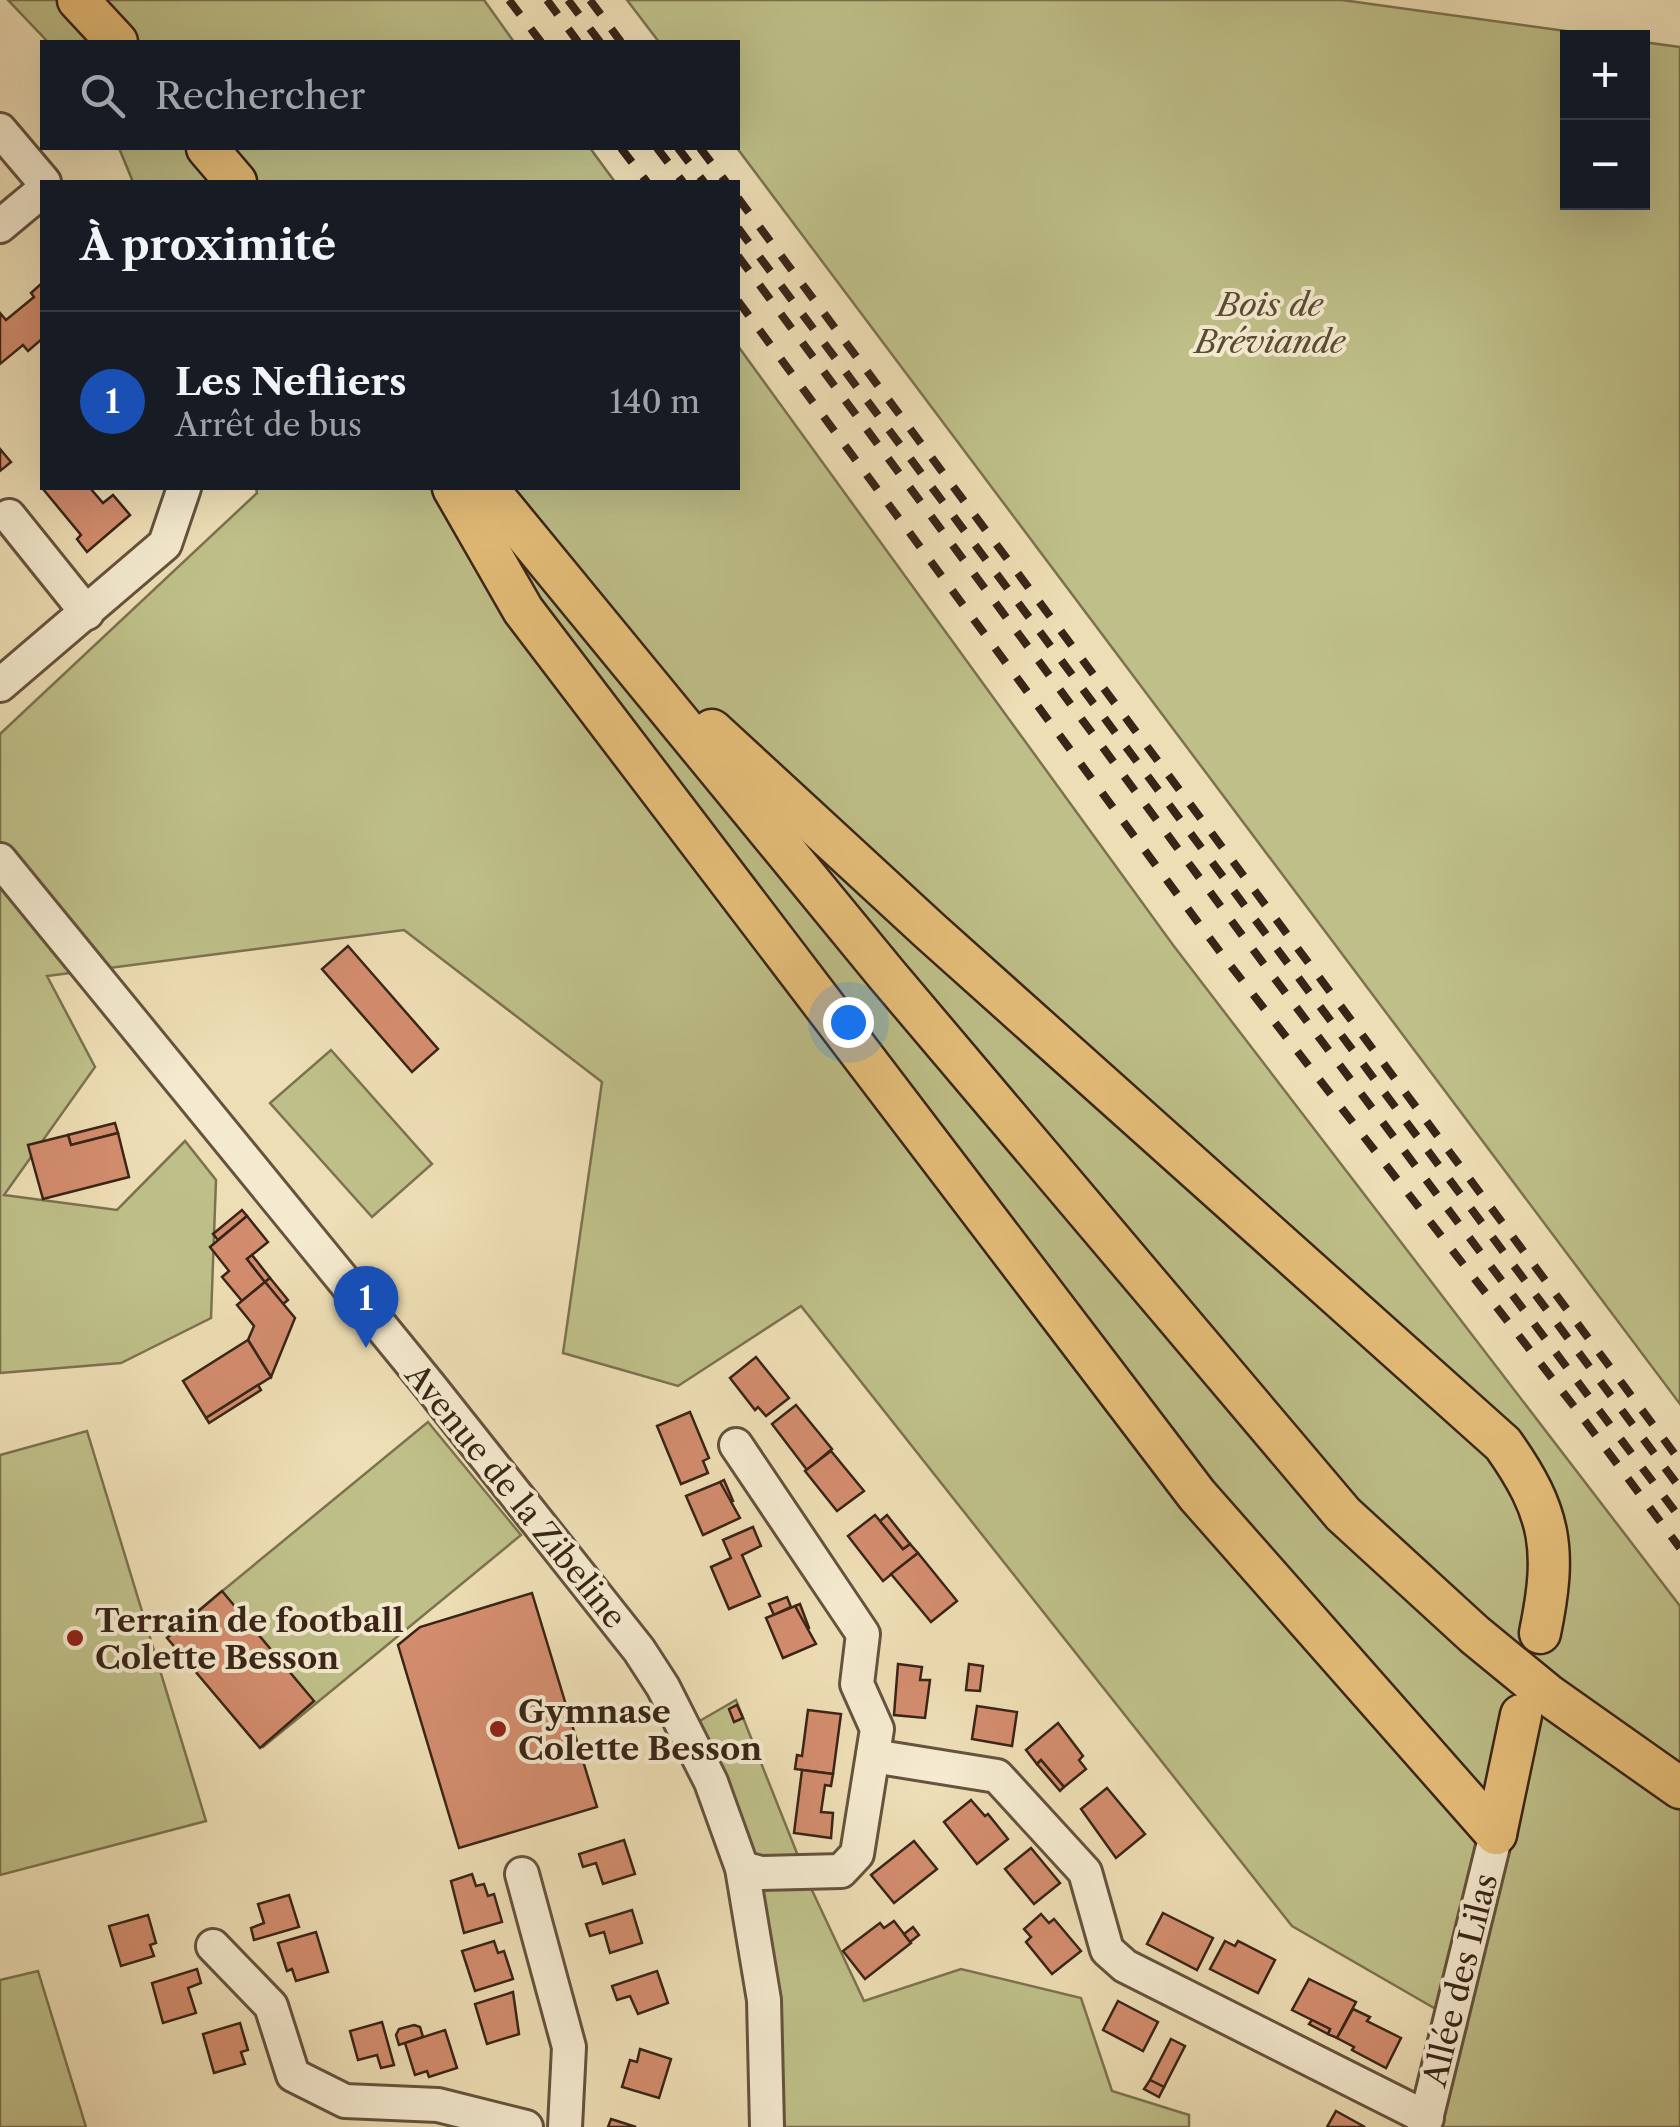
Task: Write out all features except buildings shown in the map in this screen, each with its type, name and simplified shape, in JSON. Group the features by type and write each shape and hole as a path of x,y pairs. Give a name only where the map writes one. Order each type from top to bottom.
{"main road":[{"path":"78,0 116,40"},
{"path":"210,150 234,180"},
{"path":"454,490 524,610 1198,1496 1496,1834"},
{"path":"489,490 900,990 1343,1514 1475,1635 1547,1694 1680,1788"},
{"path":"603,629 930,931 1503,1444 1529,1480 1543,1512 1550,1574 1540,1633"},
{"path":"1496,1834 1521,1715"}],"street":[{"path":"0,130 42,180"},
{"path":"0,226 40,193"},
{"path":"0,684 165,544 183,490"},
{"path":"10,516 87,612"},
{"name":"Avenue de la Zibeline","path":"0,860 640,1650 680,1718 711,1782 742,1868 764,2000 767,2127"},
{"path":"736,1445 863,1634 857,1684 877,1729 857,1854 840,1871 761,1873 742,1868"},
{"path":"873,1756 997,1776 1085,1872 1108,1950 1125,1966 1425,2122"},
{"name":"Allée des Lilas","path":"1425,2122 1496,1834"},
{"path":"522,1874 569,2047 565,2127"},
{"path":"213,1946 271,2006 293,2075 346,2101 438,2105 526,2127"}],"green space":[{"path":"8,0 484,0 513,40 46,40"},
{"name":"Bois de Bréviande","path":"627,0 1342,0 1560,30 1560,210 1650,210 1650,43 1680,47 1680,1404 739,150 740,40 657,40"},
{"path":"120,150 591,150 614,180 132,180"},
{"path":"740,349 1173,945 1680,1606 1680,2127 1436,2127 1467,2027 1292,1926 801,1306 678,1386 563,1353 602,1082 404,930 47,976 95,1067 4,1195 117,1210 185,1141 216,1180 211,1318 121,1363 0,1373 0,734 256,490 740,490"},
{"path":"331,1050 432,1164 372,1217 270,1103"},
{"path":"428,1422 521,1535 263,1747 170,1634"},
{"name":"Terrain de football Colette Besson","path":"87,1431 206,1821 0,1875 0,1455"},
{"path":"736,1700 810,1886 864,2001 961,1969 1081,1998 1112,2091 1189,2115 1189,2127 782,2127 782,2056 765,1909 691,1726"},
{"path":"38,1971 86,2127 0,2127 0,1980"}],"railway":[{"path":"509,0 539,40"},
{"path":"547,0 577,40"},
{"path":"568,0 598,40"},
{"path":"590,0 620,40"},
{"path":"623,150 645,180"},
{"path":"659,150 681,180"},
{"path":"680,150 702,180"},
{"path":"702,150 724,180"},
{"path":"740,201 1680,1461"},
{"path":"740,231 1680,1488"},
{"path":"740,259 1680,1518"},
{"path":"740,304 1220,952 1680,1548"}],"place":[{"name":"Les Nefliers","path":"366,1348"},
{"name":"Terrain de football Colette Besson","path":"75,1638"},
{"name":"Gymnase Colette Besson","path":"498,1729"}]}
